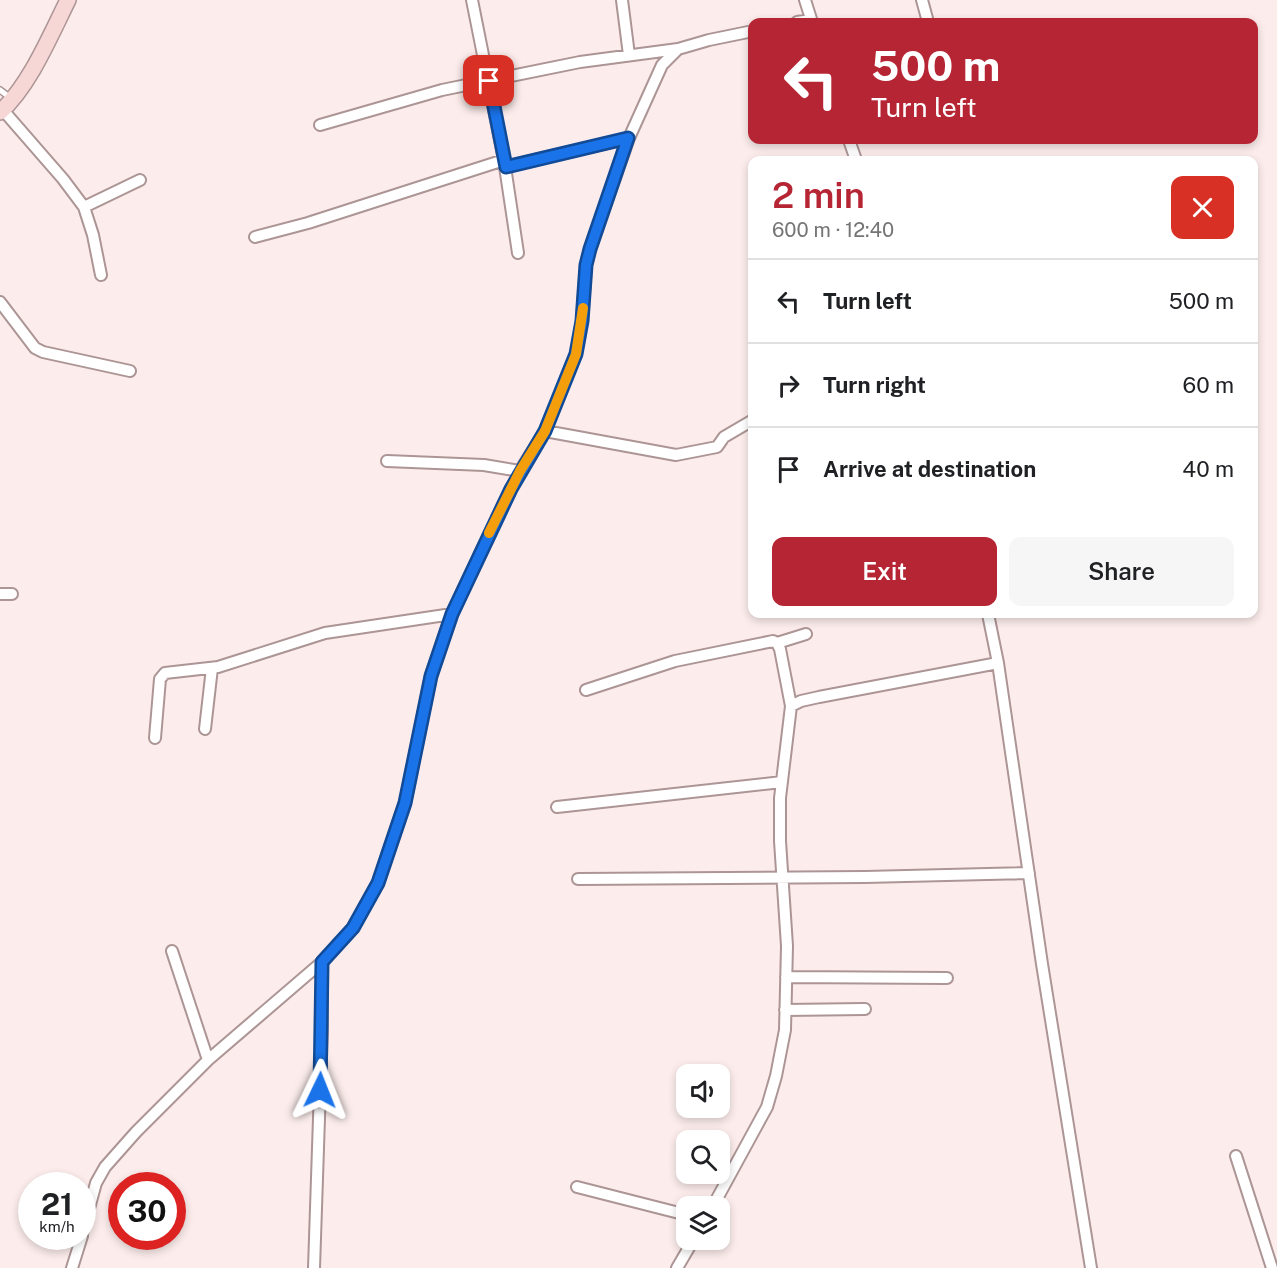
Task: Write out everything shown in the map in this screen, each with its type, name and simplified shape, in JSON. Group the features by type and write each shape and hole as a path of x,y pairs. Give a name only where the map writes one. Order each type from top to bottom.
{"main road":[{"path":"5,107 45,46 68,0"}],"street":[{"path":"472,0 505,163 518,253"},
{"path":"622,0 629,55"},
{"path":"805,0 811,18"},
{"path":"922,0 927,18"},
{"path":"320,125 442,90 580,62 678,49 748,32"},
{"path":"96,1183 105,1167 136,1132 208,1060 322,962 353,928 378,883 405,803 431,676 452,614 520,471 545,431 576,354 582,321 586,265 590,249 628,138 662,65 678,49"},
{"path":"5,107 84,207 93,235 101,275"},
{"path":"255,237 505,163 628,138"},
{"path":"84,207 140,180"},
{"path":"0,302 35,348 43,352 130,371"},
{"path":"545,431 676,455 717,447 724,437 748,423"},
{"path":"387,461 484,465 520,471"},
{"path":"0,594 12,594"},
{"path":"155,738 159,686 163,675 171,672 212,668 325,633 452,614"},
{"path":"989,618 998,663 1091,1268"},
{"path":"586,690 675,661 768,641 777,642 806,634"},
{"path":"718,1196 767,1107 777,1076 784,1030 787,946 780,840 782,782 791,706 777,642"},
{"path":"791,706 819,697 998,663"},
{"path":"206,729 212,668"},
{"path":"557,807 782,782"},
{"path":"578,879 864,877 1029,873"},
{"path":"172,951 208,1060"},
{"path":"314,1268 322,962"},
{"path":"786,977 947,978"},
{"path":"785,1010 865,1010"},
{"path":"1236,1156 1272,1268"},
{"path":"577,1187 676,1212"},
{"path":"72,1268 78,1250"},
{"path":"677,1268 688,1250"}],"lane":[{"path":"0,90 5,107"}],"slow traffic":[{"path":"489,533 520,471 545,431 576,354 583,308"}],"route":[{"path":"320,1090 322,962 353,928 378,883 405,803 431,676 452,614 520,471 545,431 576,354 582,321 586,265 628,138 506,167 489,81"}]}
